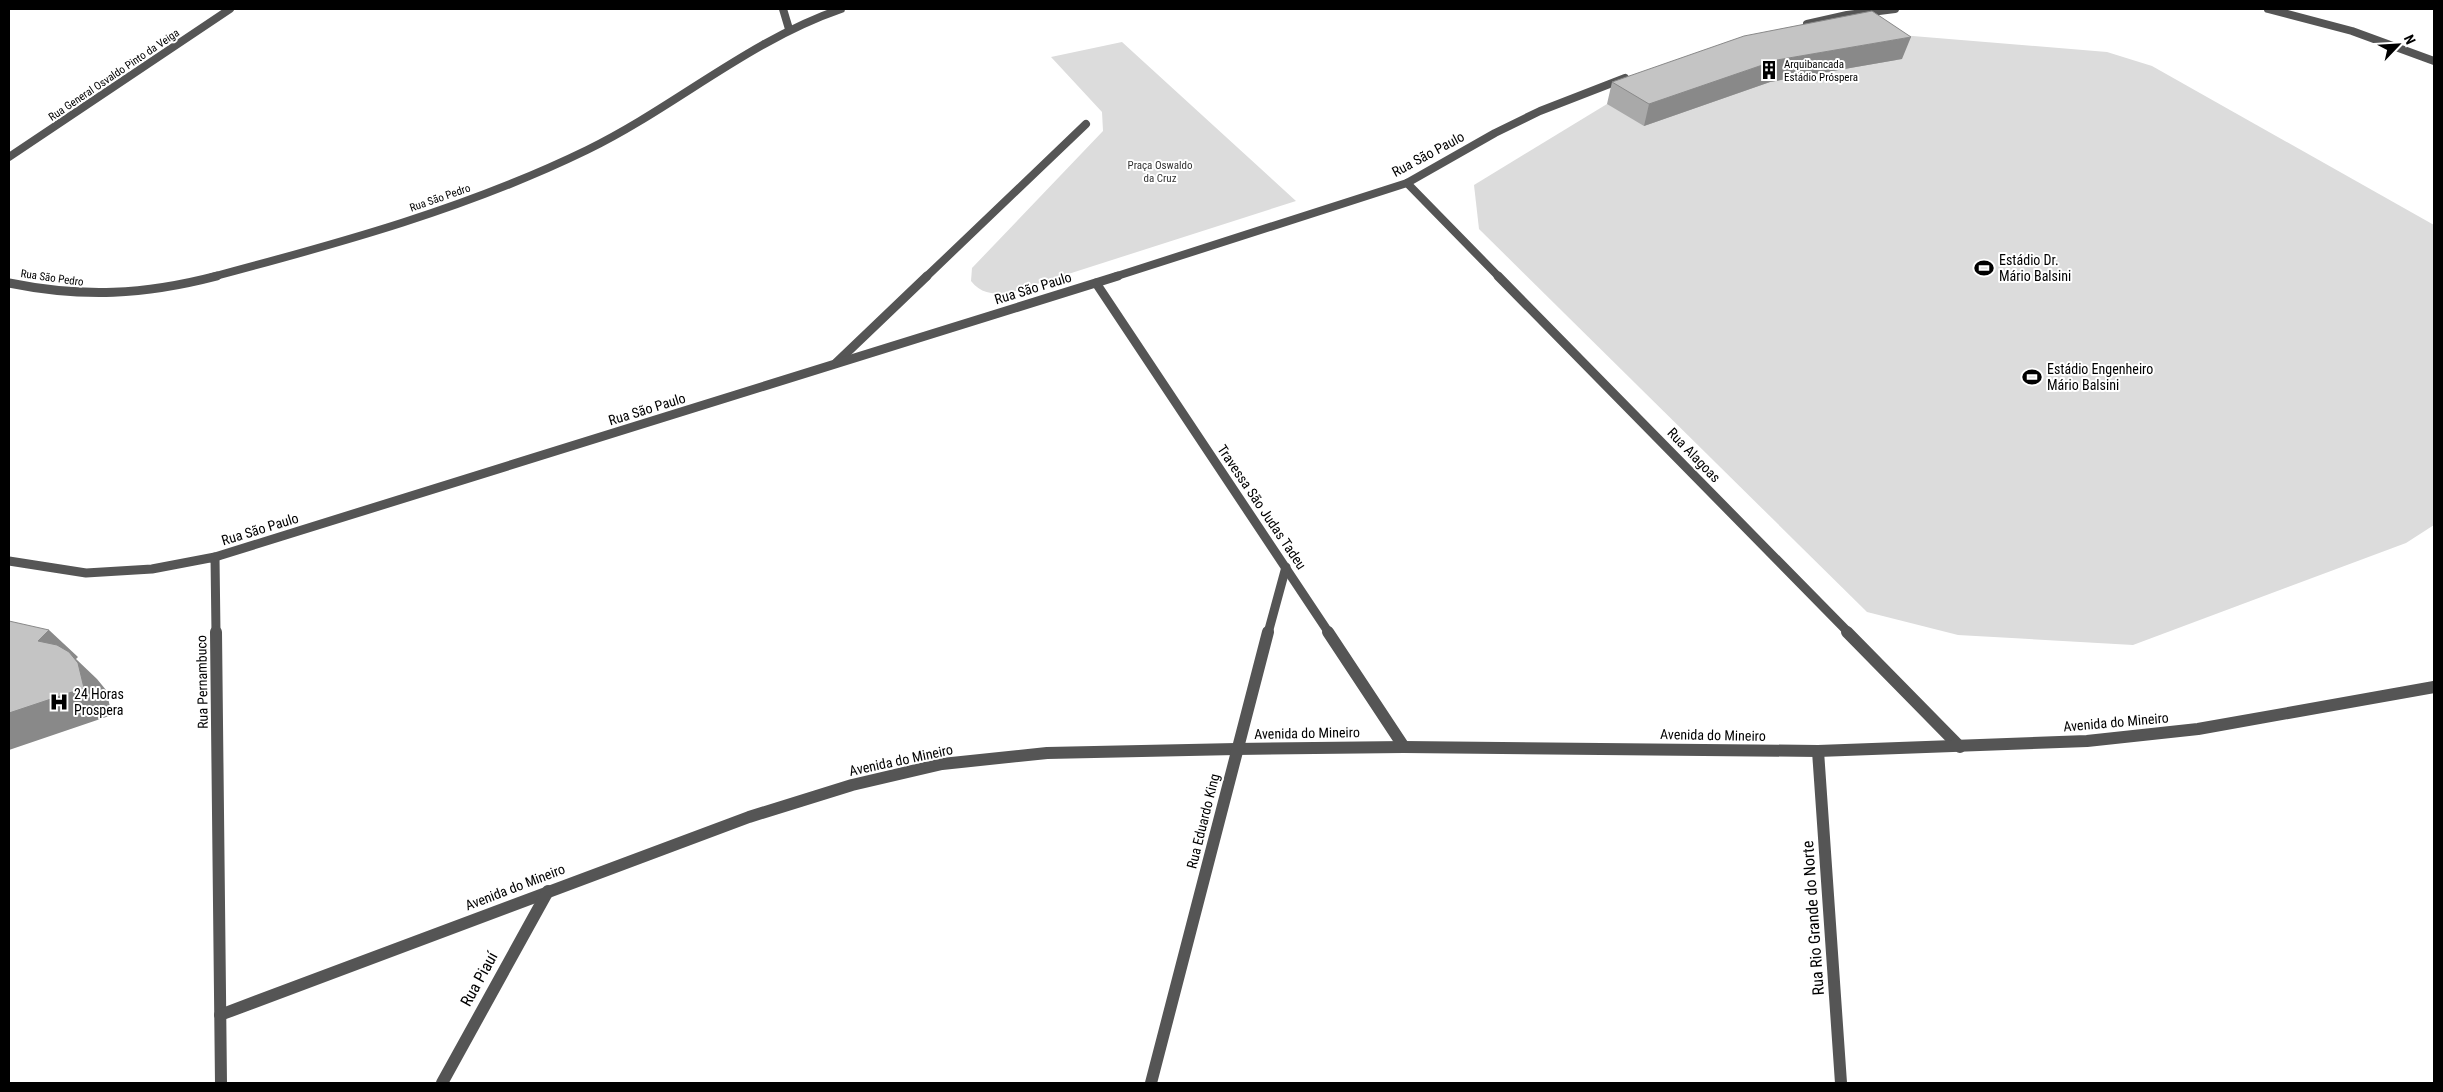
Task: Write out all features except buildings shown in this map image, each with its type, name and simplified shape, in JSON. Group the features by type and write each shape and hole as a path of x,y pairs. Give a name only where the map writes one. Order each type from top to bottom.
{"street":[{"name":"Rua General Osvaldo Pinto da Veiga","path":"9,157 230,9"},
{"path":"784,9 789,29"},
{"name":"Rua São Pedro","path":"9,283 80,294 127,293 182,284 344,241 444,209 512,184 573,158 631,126 789,29 842,9"},
{"path":"1836,9 1847,15"},
{"path":"1794,28 1847,15 1894,9"},
{"path":"2268,9 2306,17 2362,34 2434,61"},
{"name":"Rua São Paulo","path":"215,557 1096,283 1407,183 1495,132 1540,111 1630,76"},
{"path":"834,365 1086,124"},
{"name":"Rua Alagoas","path":"1407,183 1960,747"},
{"name":"Travessa São Judas Tadeu","path":"1096,283 1404,747"},
{"path":"9,561 86,573 152,569 215,557"},
{"name":"Rua Pernambuco","path":"215,557 220,1015"},
{"name":"Rua Eduardo King","path":"1151,1083 1236,749 1286,567"},
{"name":"Avenida do Mineiro","path":"220,1015 749,817 852,785 942,764 1047,753 1236,749 1404,747 1818,751 2087,741 2198,729 2434,687"},
{"name":"Rua Rio Grande do Norte","path":"1818,751 1841,1083"},
{"name":"Rua Piauí","path":"442,1083 548,891"},
{"path":"220,1015 221,1083"}],"green space":[{"name":"Estádio Engenheiro Mário Balsini","path":"1864,32 2107,52 2152,66 2434,225 2434,525 2406,543 2133,645 1958,635 1867,612 1479,229 1474,185 1607,104"},
{"name":"Praça Oswaldo da Cruz","path":"1122,42 1296,201 1006,294 991,293 978,288 971,281 972,268 1103,131 1102,112 1051,57"}],"place":[{"name":"Arquibancada Estádio Próspera","path":"1769,70"},
{"name":"Estádio Dr. Mário Balsini","path":"1984,268"},
{"name":"Estádio Engenheiro Mário Balsini","path":"2032,377"},
{"name":"24 Horas Prospera","path":"59,702"}]}
